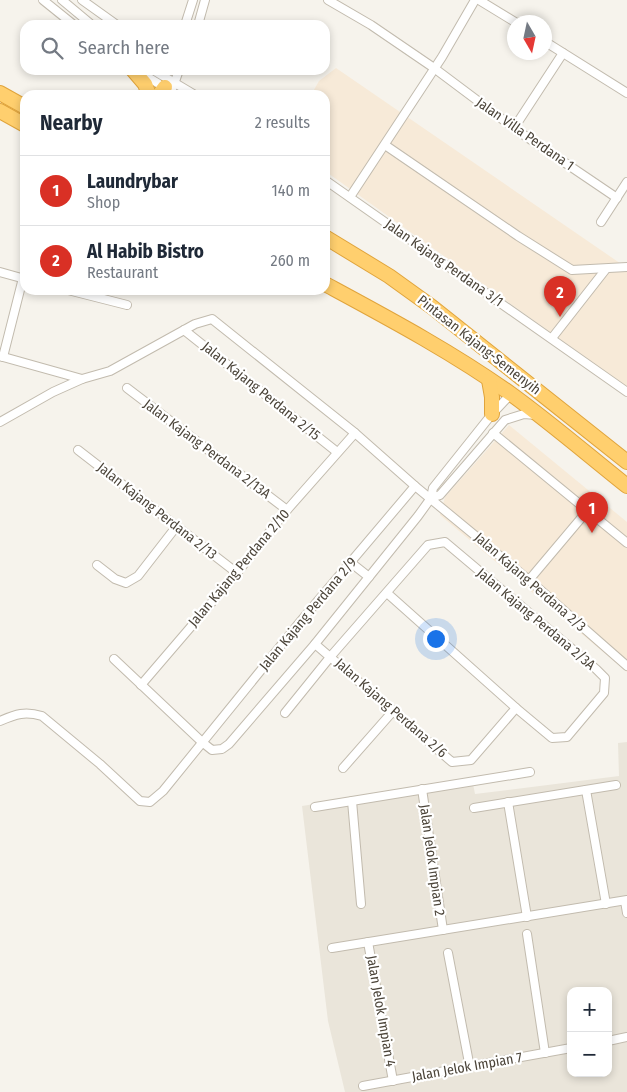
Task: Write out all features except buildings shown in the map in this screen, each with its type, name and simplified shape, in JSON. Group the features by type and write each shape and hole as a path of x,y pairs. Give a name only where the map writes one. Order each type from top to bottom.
{"highway":[{"path":"139,75 147,90"},
{"path":"0,93 20,104"},
{"path":"0,111 20,122"},
{"name":"Pintasan Kajang-Semenyih","path":"330,240 389,276 432,308 627,462"},
{"name":"Pintasan Kajang-Semenyih","path":"330,287 410,331 511,394 627,486"},
{"path":"489,380 492,414"}],"street":[{"path":"43,0 68,20"},
{"path":"62,0 86,20"},
{"path":"187,20 194,0"},
{"path":"199,20 205,0"},
{"name":"Jalan Villa Perdana 1","path":"328,0 371,24 514,128 617,198"},
{"path":"350,197 434,68 475,0"},
{"path":"479,0 507,17"},
{"path":"81,20 87,2 110,20"},
{"path":"61,14 72,18 81,16"},
{"path":"552,46 627,93"},
{"path":"514,128 563,53"},
{"path":"144,75 169,89"},
{"path":"157,75 169,89"},
{"path":"169,89 176,75"},
{"path":"385,145 518,236 572,270 627,267"},
{"path":"601,222 627,182"},
{"name":"Jalan Kajang Perdana 3/1","path":"330,183 627,392"},
{"path":"552,338 606,269"},
{"path":"0,272 20,277"},
{"path":"20,292 2,357 82,378"},
{"path":"88,295 127,305"},
{"name":"Jalan Kajang Perdana 2/3","path":"184,330 195,324 212,319 355,433 415,486 529,580 627,666"},
{"path":"0,422 82,378 110,371 184,330"},
{"name":"Jalan Kajang Perdana 2/15","path":"184,330 337,452"},
{"name":"Jalan Kajang Perdana 2/13A","path":"127,388 287,510"},
{"path":"114,659 202,742 212,750 222,749 229,744 315,644 431,498 433,488 492,414 511,394"},
{"path":"431,498 440,495 505,420 524,414 538,415"},
{"name":"Jalan Kajang Perdana 2/10","path":"141,685 287,510 355,433"},
{"path":"493,433 627,543"},
{"name":"Jalan Kajang Perdana 2/13","path":"78,450 236,573"},
{"name":"Jalan Kajang Perdana 2/9","path":"0,721 21,713 30,712 42,716 100,764 140,801 150,802 163,791 350,562 415,486"},
{"path":"529,580 588,510"},
{"path":"97,565 115,579 126,583 138,576 176,527"},
{"name":"Jalan Kajang Perdana 2/3A","path":"387,593 428,545 445,542 605,678 604,693 567,737 552,738 516,708"},
{"path":"350,562 369,577"},
{"path":"285,713 331,656 387,593 516,708"},
{"name":"Jalan Kajang Perdana 2/6","path":"315,644 394,710 452,762 470,760 516,708"},
{"path":"342,768 394,710"},
{"path":"315,807 530,772"},
{"path":"474,808 616,785"},
{"name":"Jalan Jelok Impian 2","path":"422,789 443,930"},
{"path":"586,790 606,904"},
{"path":"352,801 361,904"},
{"path":"508,802 526,917"},
{"path":"332,948 626,901 627,913"},
{"path":"527,934 545,1053"},
{"name":"Jalan Jelok Impian 4","path":"368,942 393,1081"},
{"path":"448,953 470,1068"},
{"path":"612,1040 627,1037"},
{"name":"Jalan Jelok Impian 7","path":"362,1086 470,1068 567,1049"}],"shaded area":[{"path":"336,68 627,268 627,387 330,175 330,90 314,90 319,81 327,75 330,75 330,73"},
{"path":"509,425 627,522 627,672 440,515 445,497"},
{"path":"627,742 627,1092 345,1092 328,1021 302,806 472,779 475,794 619,776 618,743"}],"place":[{"name":"Al Habib Bistro","path":"560,317"},
{"name":"Laundrybar","path":"592,533"}]}
